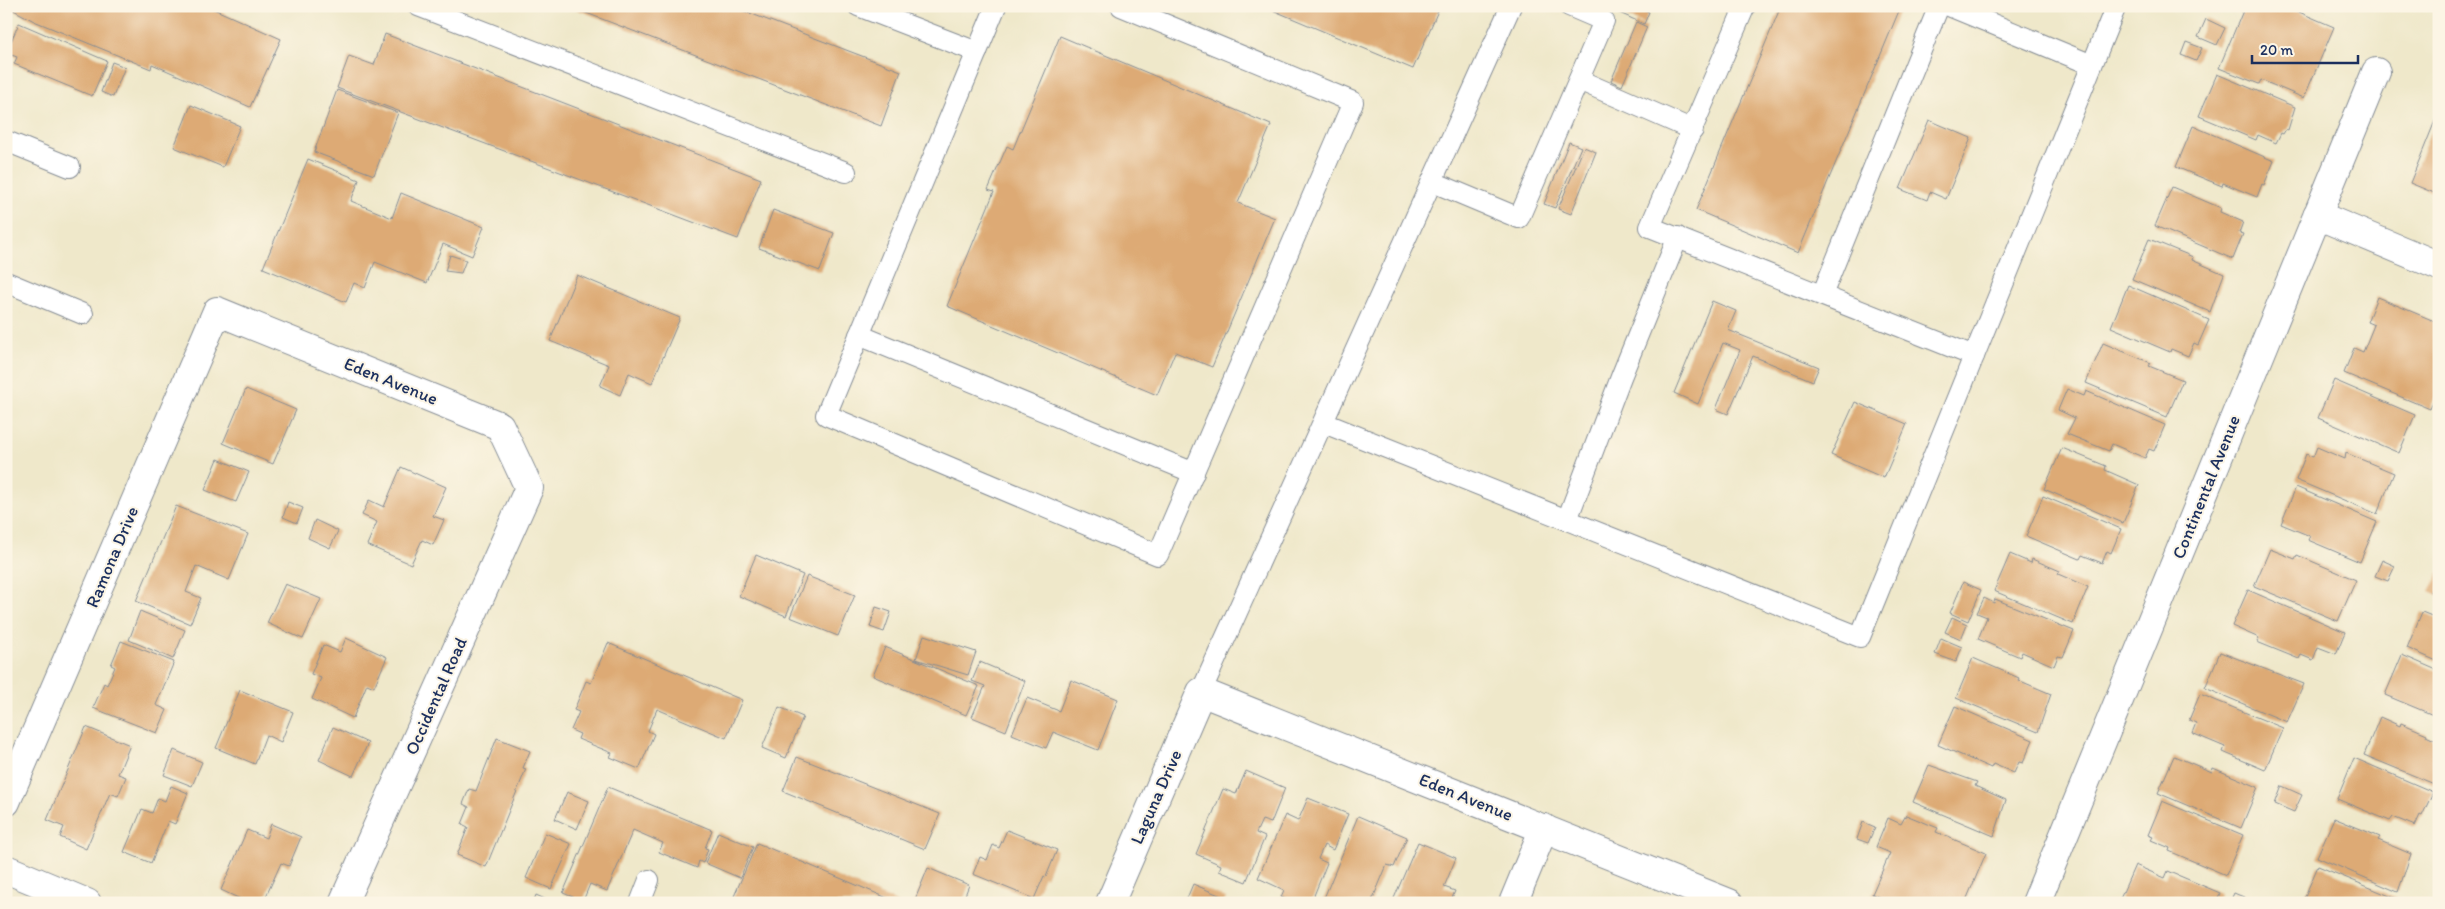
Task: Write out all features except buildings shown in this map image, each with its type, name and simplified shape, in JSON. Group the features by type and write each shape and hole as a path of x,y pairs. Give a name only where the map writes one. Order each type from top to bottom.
{"street":[{"name":"Continental Avenue","path":"2036,903 2376,72"},
{"path":"2317,215 2439,266"},
{"name":"Eden Avenue","path":"217,311 500,426 529,488"},
{"name":"Ramona Drive","path":"6,802 217,311"},
{"name":"Occidental Road","path":"343,903 529,488"},
{"name":"Eden Avenue","path":"1202,692 1730,903"},
{"name":"Laguna Drive","path":"1110,903 1202,692"},
{"path":"1513,903 1544,828"},
{"path":"6,869 87,903"}],"lane":[{"path":"418,6 846,172"},
{"path":"858,6 977,52"},
{"path":"996,6 826,415 1158,556 1353,102 1121,6"},
{"path":"1202,692 1433,182 1510,6"},
{"path":"1433,182 1519,218 1604,21 1569,6"},
{"path":"1745,6 1650,227 1974,356"},
{"path":"1822,295 1939,6"},
{"path":"1949,6 2092,65"},
{"path":"1324,423 1860,637 2116,6"},
{"path":"1578,80 1693,130"},
{"path":"6,141 70,167"},
{"path":"1566,520 1678,237"},
{"path":"6,282 83,314"},
{"path":"859,335 1194,473"},
{"path":"640,903 649,880"}]}
